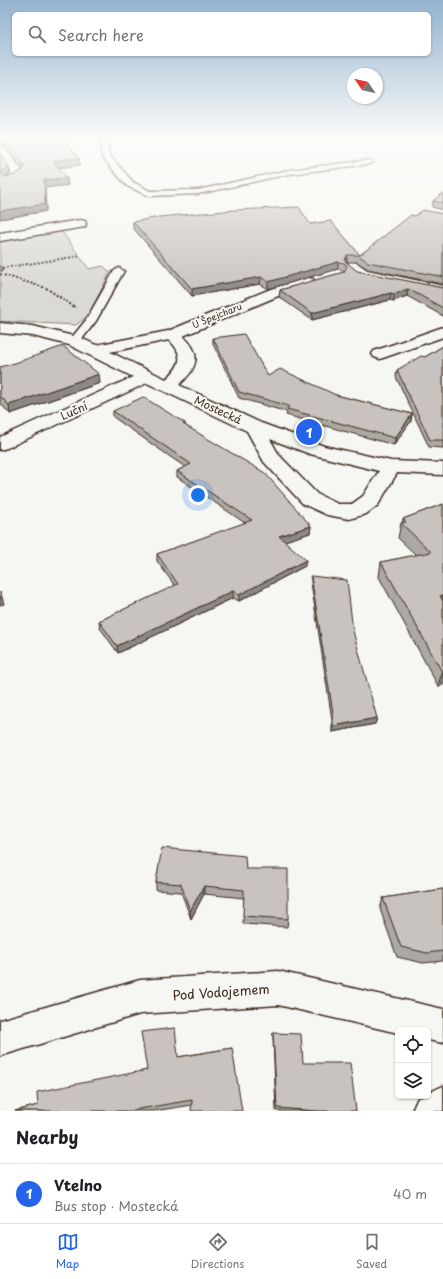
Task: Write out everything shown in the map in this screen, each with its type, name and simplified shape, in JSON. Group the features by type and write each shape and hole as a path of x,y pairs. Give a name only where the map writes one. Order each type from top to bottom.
{"street":[{"path":"0,237 80,224"},
{"path":"352,266 362,273 443,290"},
{"name":"U Špejcharu","path":"95,350 172,335 278,291 323,278"},
{"name":"Mostecká","path":"0,328 33,331 75,341 147,377 254,427 317,450 368,463 391,467 443,468"},
{"path":"380,354 443,332"},
{"path":"168,387 184,372 188,354 185,347 172,335"},
{"name":"Luční","path":"0,444 147,377"},
{"path":"254,427 271,458 310,499 334,510 348,512 359,509 371,500 391,467"},
{"name":"Pod Vodojemem","path":"0,1038 140,997 278,988 443,1026"},
{"path":"431,1111 443,1105"}],"lane":[{"path":"141,190 149,194 198,192 208,190"},
{"path":"75,341 91,321 119,271"}],"path":[{"path":"80,256 1,267 2,270 0,273 46,288 86,315 91,321"}],"shaded area":[{"path":"60,229 89,269 103,266 110,272 89,315 76,325 0,321 0,239"}],"building":[{"path":"0,190 44,190 45,204 0,211"},
{"path":"443,193 443,203 433,201"},
{"path":"299,207 310,224 331,221 360,255 411,215 415,216 423,210 443,214 443,277 368,262 358,255 347,255 345,261 357,271 443,288 443,308 408,289 394,294 391,293 312,313 280,290 344,272 347,266 344,263 338,262 268,282 261,277 192,289 133,222 159,217 235,210"},
{"path":"244,334 268,376 280,369 336,395 412,414 395,438 287,409 289,406 239,392 213,338"},
{"path":"63,346 99,374 9,405 0,396 0,367"},
{"path":"443,346 443,440 430,440 397,370 421,356 425,357"},
{"path":"143,397 185,423 183,424 265,473 311,526 279,536 306,560 239,595 233,591 117,646 99,621 178,584 157,554 252,520 177,471 191,464 113,411"},
{"path":"443,504 443,595 440,596 443,601 442,672 381,562 431,552 401,523 406,522 403,519"},
{"path":"311,576 347,580 353,631 377,718 333,726 333,713"},
{"path":"162,848 245,856 246,869 288,869 288,919 243,916 244,890 204,886 190,911 181,884 156,882"},
{"path":"443,889 443,951 427,953 401,947 383,898"},
{"path":"175,1028 178,1057 232,1048 242,1111 191,1111 192,1100 133,1110 134,1111 15,1111 38,1105 37,1092 147,1070 141,1032"},
{"path":"273,1033 301,1034 303,1063 350,1063 356,1111 318,1111 277,1108"}],"place":[{"name":"Vtelno","path":"309,432"}]}
